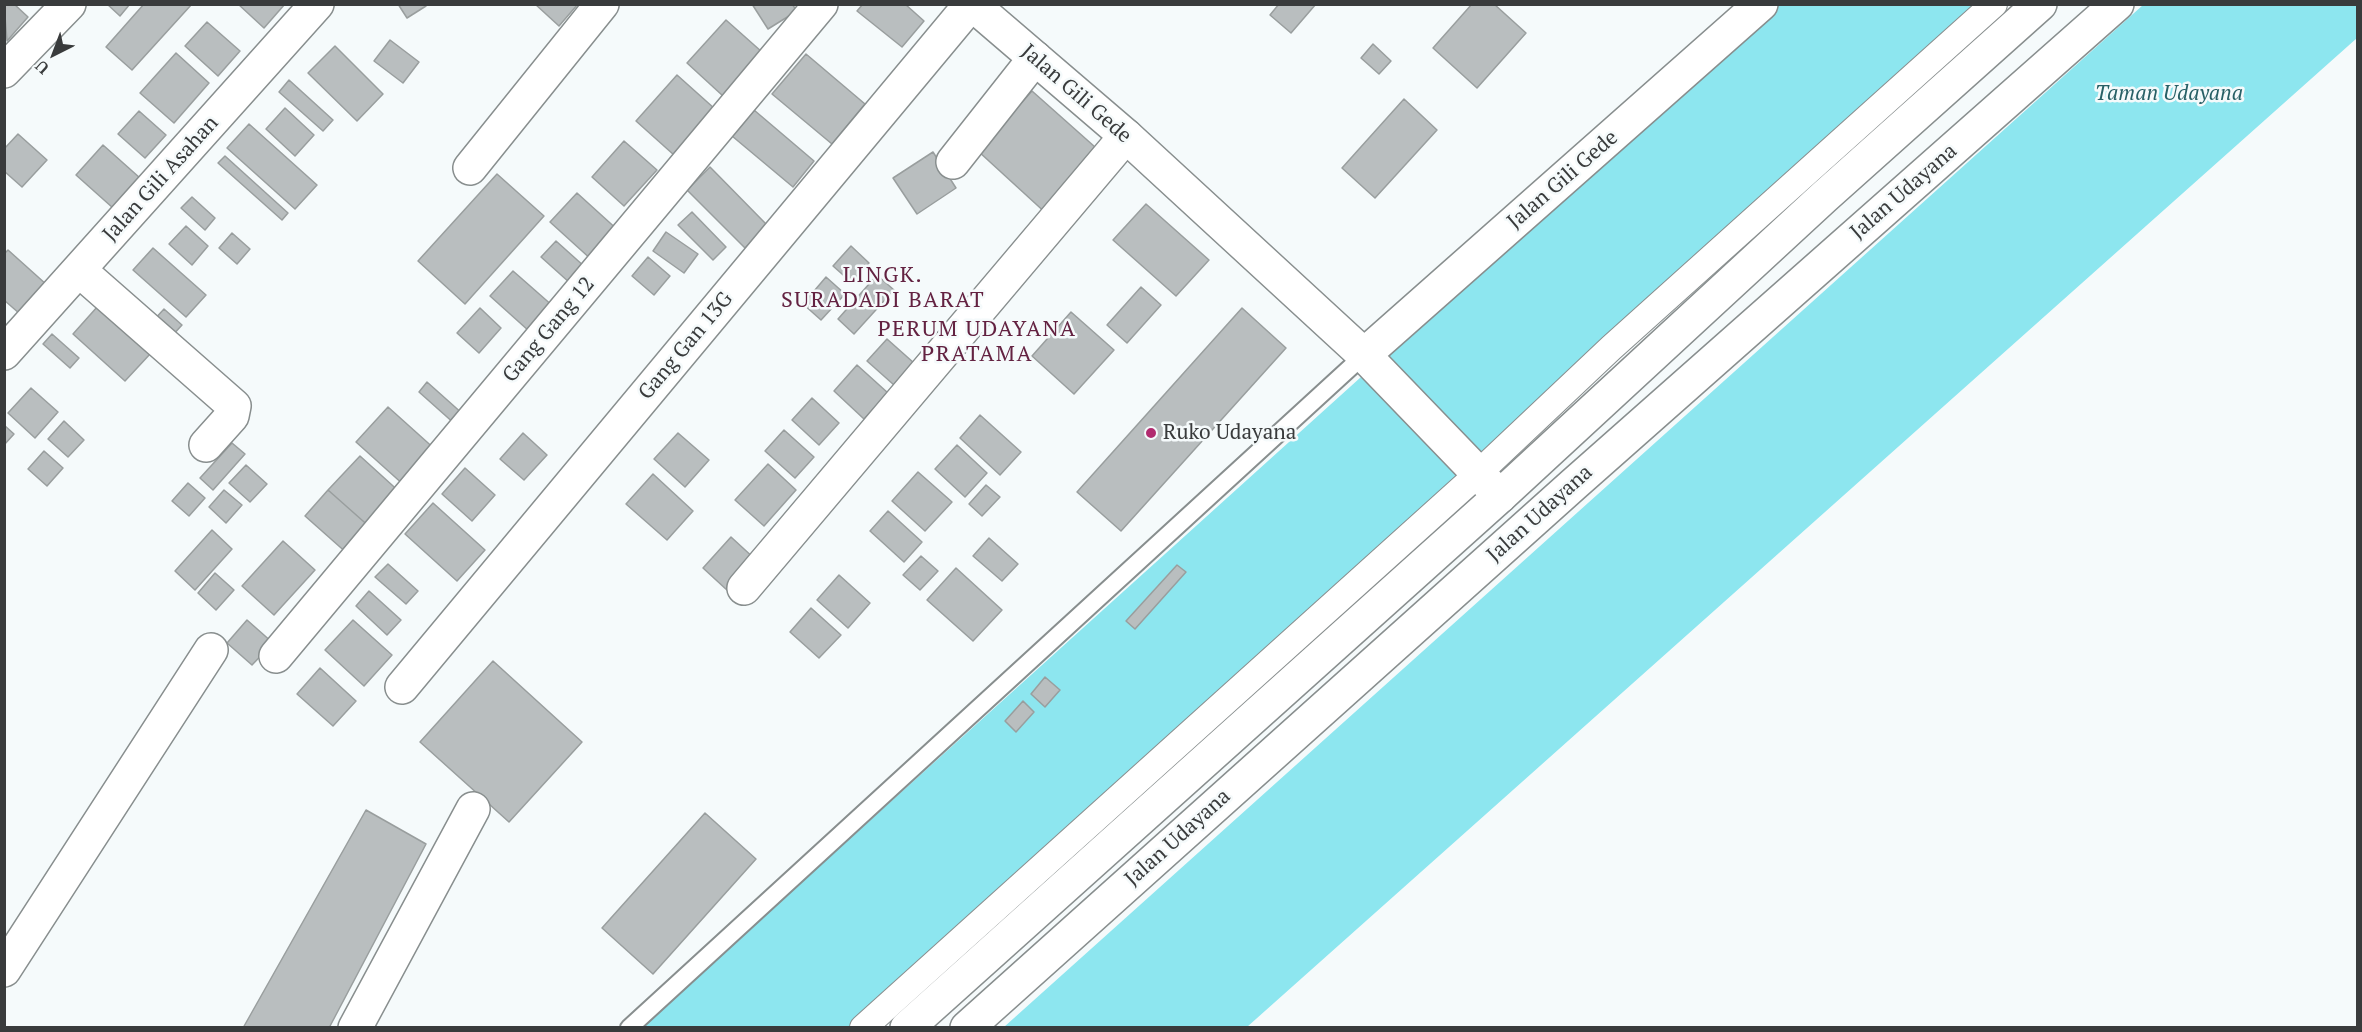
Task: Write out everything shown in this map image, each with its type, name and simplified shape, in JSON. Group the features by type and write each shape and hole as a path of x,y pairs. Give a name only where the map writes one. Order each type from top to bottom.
{"street":[{"path":"4,71 69,4"},
{"name":"Jalan Gili Asahan","path":"4,353 317,4"},
{"path":"470,168 602,4"},
{"name":"Gang Gang 12","path":"276,656 821,4"},
{"name":"Jalan Gili Gede","path":"971,4 1126,136 1364,355 1489,484"},
{"name":"Gang Gan 13G","path":"402,687 971,4"},
{"name":"Jalan Gili Gede","path":"1364,355 1761,4"},
{"path":"863,1028 1489,484 1611,348 1994,4"},
{"name":"Jalan Udayana","path":"907,1028 1162,799 1489,484 1824,197 2040,4"},
{"name":"Jalan Udayana","path":"967,1028 1574,484 2117,4"},
{"path":"953,162 1035,58"},
{"path":"744,588 1126,136"},
{"path":"79,270 234,406 232,416 206,445"},
{"path":"4,970 212,650"},
{"path":"1162,799 1189,828"},
{"path":"355,1028 473,809"}],"lane":[{"path":"629,1028 1364,355"}],"green space":[{"path":"1773,5 1985,5 852,1027 640,1028"},
{"name":"Taman Udayana","path":"2143,5 2357,5 2357,38 1247,1027 1004,1027"}],"building":[{"path":"4,4 14,4 28,17 7,41"},
{"path":"107,4 130,4 120,16"},
{"path":"144,4 192,4 132,70 106,47"},
{"path":"238,4 285,4 264,28"},
{"path":"398,4 425,4 426,6 407,18"},
{"path":"535,4 578,4 559,26"},
{"path":"752,4 792,4 797,11 768,29"},
{"path":"863,4 905,4 924,21 902,47 857,11"},
{"path":"1279,4 1316,4 1291,33 1270,15"},
{"path":"1472,4 1494,4 1526,33 1477,88 1433,48"},
{"path":"726,20 762,52 723,96 687,63"},
{"path":"207,22 240,51 218,76 185,46"},
{"path":"390,40 419,62 403,83 374,61"},
{"path":"1373,44 1391,61 1379,74 1361,58"},
{"path":"335,46 383,94 357,121 308,73"},
{"path":"176,53 209,83 174,123 140,93"},
{"path":"806,54 865,104 832,144 772,94"},
{"path":"677,75 715,109 674,155 636,121"},
{"path":"289,80 333,120 323,131 279,92"},
{"path":"1032,91 1104,155 1049,216 978,151"},
{"path":"1404,99 1437,130 1375,198 1342,168"},
{"path":"285,108 314,135 295,156 266,129"},
{"path":"754,110 814,161 793,187 732,136"},
{"path":"139,111 166,135 145,158 118,134"},
{"path":"249,124 317,185 295,209 227,148"},
{"path":"18,134 47,160 22,187 4,171 4,149"},
{"path":"624,141 657,170 624,206 592,177"},
{"path":"103,145 140,178 113,208 76,175"},
{"path":"933,152 956,188 917,214 893,178"},
{"path":"225,156 288,213 282,220 218,163"},
{"path":"710,167 768,226 745,248 687,190"},
{"path":"497,174 544,216 465,304 418,261"},
{"path":"577,193 620,232 593,261 550,222"},
{"path":"192,197 215,218 205,230 181,208"},
{"path":"1146,204 1209,260 1176,296 1113,240"},
{"path":"692,212 726,247 713,260 678,225"},
{"path":"186,226 208,246 192,265 169,244"},
{"path":"666,232 698,254 684,273 653,251"},
{"path":"232,233 250,249 237,264 219,248"},
{"path":"556,241 585,267 570,283 541,257"},
{"path":"851,246 869,263 851,282 833,266"},
{"path":"153,248 206,295 186,317 133,270"},
{"path":"8,250 47,285 20,314 4,300 4,254"},
{"path":"648,257 670,276 654,295 632,276"},
{"path":"513,271 562,314 539,340 490,296"},
{"path":"877,275 894,290 854,334 838,319"},
{"path":"826,277 845,294 821,320 803,304"},
{"path":"1141,287 1161,305 1127,343 1107,325"},
{"path":"98,306 151,353 125,381 73,334"},
{"path":"480,308 501,328 479,353 457,333"},
{"path":"1242,308 1286,348 1121,531 1077,492"},
{"path":"164,309 182,325 171,337 153,321"},
{"path":"1071,312 1114,350 1074,394 1032,356"},
{"path":"52,334 79,358 70,368 43,344"},
{"path":"887,339 914,363 894,385 867,361"},
{"path":"857,365 888,393 864,419 834,391"},
{"path":"427,382 464,415 456,425 419,392"},
{"path":"31,388 58,412 35,438 8,413"},
{"path":"812,398 839,423 819,445 792,420"},
{"path":"388,407 437,451 405,486 356,442"},
{"path":"980,415 1021,452 1000,475 960,438"},
{"path":"64,421 84,440 68,457 48,439"},
{"path":"4,425 14,434 4,445"},
{"path":"784,430 814,457 795,478 765,451"},
{"path":"523,433 547,455 524,480 500,459"},
{"path":"678,433 709,460 685,487 654,459"},
{"path":"232,443 245,454 213,490 200,478"},
{"path":"957,445 987,473 965,497 935,469"},
{"path":"44,451 63,468 47,486 28,469"},
{"path":"360,456 403,495 372,529 328,490"},
{"path":"768,464 796,490 764,526 735,500"},
{"path":"246,465 267,484 250,502 229,483"},
{"path":"465,468 495,495 472,521 442,494"},
{"path":"918,472 952,502 925,531 892,501"},
{"path":"653,474 693,511 667,540 626,504"},
{"path":"188,483 205,498 189,516 172,501"},
{"path":"986,485 1000,497 982,516 969,504"},
{"path":"224,490 242,505 226,523 209,507"},
{"path":"328,490 372,529 349,555 305,516"},
{"path":"433,503 485,550 457,581 405,534"},
{"path":"888,511 922,542 904,562 870,531"},
{"path":"212,530 232,549 195,590 175,571"},
{"path":"731,537 756,560 728,591 703,568"},
{"path":"989,538 1018,564 1002,581 973,556"},
{"path":"283,541 315,570 274,615 242,586"},
{"path":"921,556 938,571 920,590 903,575"},
{"path":"388,564 418,591 406,604 375,577"},
{"path":"1177,565 1186,572 1135,629 1126,621"},
{"path":"956,568 1002,610 973,641 927,600"},
{"path":"215,573 234,590 216,610 198,593"},
{"path":"839,575 870,603 848,628 817,600"},
{"path":"369,591 401,620 387,635 356,606"},
{"path":"811,608 841,635 819,658 790,632"},
{"path":"247,620 273,643 252,665 227,643"},
{"path":"353,620 392,655 364,686 325,650"},
{"path":"493,661 582,742 509,822 420,742"},
{"path":"320,668 356,701 333,726 297,694"},
{"path":"1045,677 1060,690 1045,707 1031,694"},
{"path":"1023,701 1034,712 1016,732 1005,721"},
{"path":"366,810 426,844 329,1028 243,1028"},
{"path":"705,813 756,859 653,974 602,928"}],"place":[{"name":"Ruko Udayana","path":"1151,433"}],"district":[{"name":"LINGK. SURADADI BARAT","path":"883,288"},
{"name":"PERUM UDAYANA PRATAMA","path":"977,342"}]}
